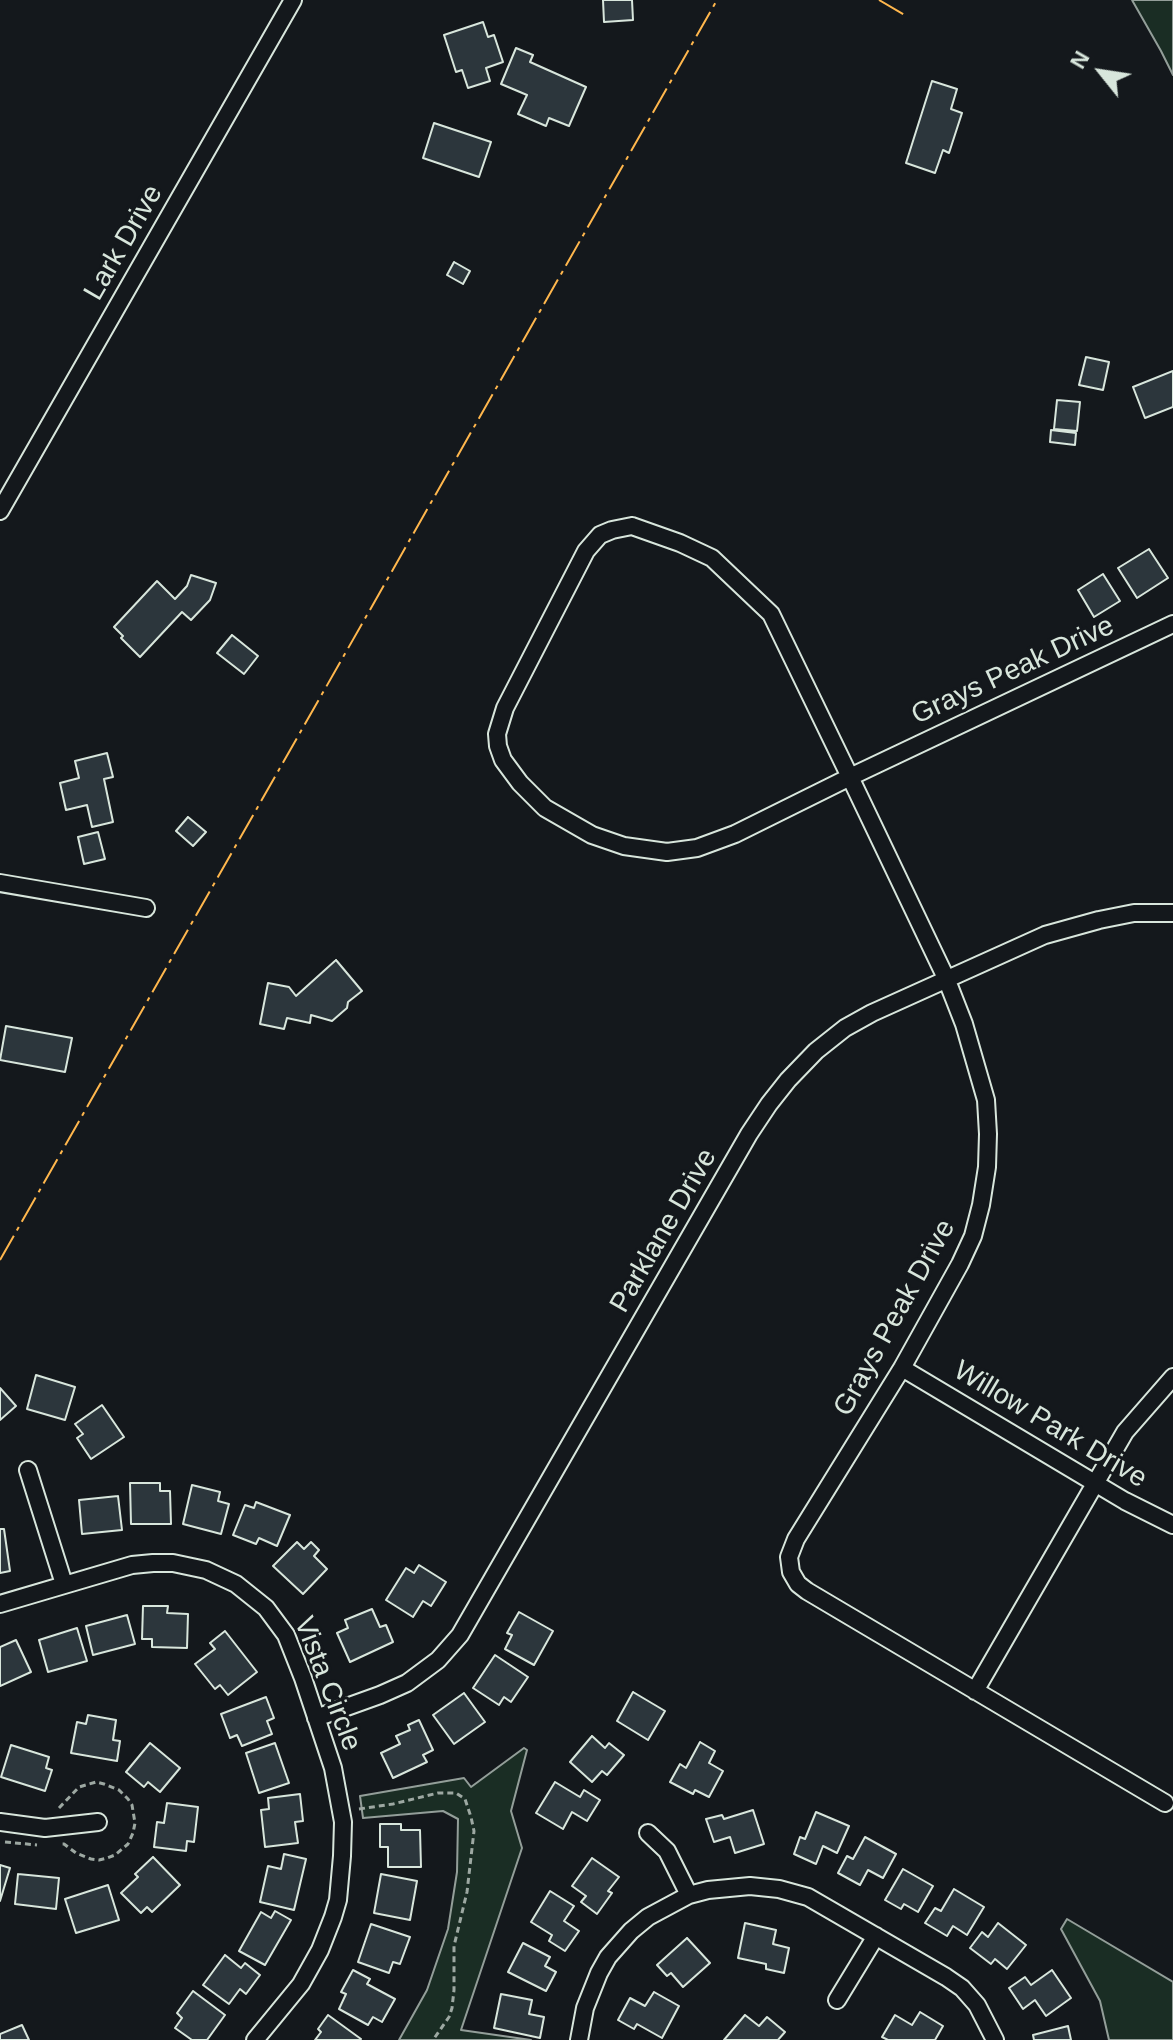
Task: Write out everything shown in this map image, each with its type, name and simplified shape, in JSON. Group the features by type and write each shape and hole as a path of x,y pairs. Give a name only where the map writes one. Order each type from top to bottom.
{"street":[{"name":"Lark Drive","path":"0,511 293,0"},
{"path":"632,526 712,558 771,614 850,777 735,834 697,848 667,852 624,846 592,835 545,808 503,760 497,734 505,708 586,551 600,535 632,526"},
{"name":"Grays Peak Drive","path":"1165,1803 807,1591 791,1572 789,1557 796,1539 902,1368 960,1264 973,1236 987,1167 986,1100 964,1024 946,978 850,777 1173,624"},
{"path":"0,883 146,908"},
{"name":"Parklane Drive","path":"316,1718 407,1683 449,1649 471,1618 733,1161 769,1104 816,1051 845,1028 872,1013 1045,935 1134,913 1173,913"},
{"name":"Willow Park Drive","path":"902,1368 1125,1501 1173,1525"},
{"path":"975,1691 1125,1432 1173,1377"},
{"path":"28,1470 64,1584"},
{"name":"Vista Circle","path":"0,1604 132,1565 153,1563 195,1567 225,1577 266,1608 280,1626 290,1645 333,1768 343,1838 338,1900 327,1933 312,1966 255,2040"},
{"path":"0,1822 45,1828 98,1822"},
{"path":"648,1833 667,1851 689,1895"},
{"path":"579,2040 589,1997 608,1957 631,1931 648,1917 689,1895 738,1887 779,1889 820,1903 946,1977 962,1988 983,2014 995,2040"},
{"path":"837,2000 876,1936"}],"path":[{"path":"359,1809 438,1793 456,1793 465,1799 471,1817 474,1831 467,1892 454,1946 452,2008 433,2040"}],"green space":[{"path":"1132,0 1173,0 1173,75 1161,51"},
{"path":"524,1748 527,1750 511,1811 522,1848 461,2030 531,2040 399,2040 427,1990 448,1929 457,1872 458,1819 443,1811 363,1818 360,1796 464,1778 471,1787"},
{"path":"1067,1919 1173,1982 1173,2040 1109,2040 1100,2001 1061,1929"}],"building":[{"path":"603,0 632,0 633,20 604,22"},
{"path":"483,22 488,37 494,35 503,62 486,68 490,81 468,88 462,70 456,72 444,35"},
{"path":"516,48 533,55 530,62 586,87 569,126 549,118 546,126 518,114 527,95 501,84"},
{"path":"932,81 957,89 951,109 962,113 949,153 943,150 935,173 906,163"},
{"path":"434,123 491,142 479,177 423,158"},
{"path":"454,262 470,271 463,284 447,275"},
{"path":"1086,357 1109,362 1103,390 1079,385"},
{"path":"1173,371 1173,407 1145,418 1133,387"},
{"path":"1057,400 1080,402 1077,431 1054,429"},
{"path":"1051,430 1076,433 1075,445 1050,442"},
{"path":"1149,549 1168,578 1137,598 1118,568"},
{"path":"1103,574 1120,601 1094,617 1078,590"},
{"path":"191,575 216,583 210,600 191,620 182,612 140,657 114,627 157,581 175,599 187,586"},
{"path":"232,635 258,656 244,674 217,653"},
{"path":"107,753 113,777 104,779 113,822 92,827 87,805 66,810 60,783 79,778 75,761"},
{"path":"188,817 206,832 193,846 176,831"},
{"path":"98,832 105,859 84,864 78,837"},
{"path":"336,960 362,991 332,1021 311,1015 310,1023 287,1018 284,1029 260,1024 268,983 289,987 296,996"},
{"path":"6,1026 72,1038 65,1072 0,1060"},
{"path":"36,1375 75,1387 65,1420 27,1409"},
{"path":"0,1388 16,1406 0,1420"},
{"path":"102,1405 124,1437 91,1459 77,1438 83,1434 75,1424"},
{"path":"130,1483 160,1483 160,1491 170,1491 171,1524 131,1524"},
{"path":"192,1485 220,1492 218,1501 229,1504 221,1534 183,1524"},
{"path":"118,1496 122,1530 82,1534 79,1500"},
{"path":"256,1502 290,1515 277,1546 259,1538 256,1544 233,1535 245,1505 254,1508"},
{"path":"0,1529 4,1529 10,1571 0,1573"},
{"path":"297,1542 304,1549 311,1542 319,1550 314,1556 327,1569 303,1594 273,1566"},
{"path":"419,1565 446,1582 431,1606 423,1601 413,1617 386,1600 406,1568 414,1573"},
{"path":"143,1606 168,1606 167,1613 188,1614 187,1648 152,1647 152,1639 142,1639"},
{"path":"372,1609 380,1627 386,1625 393,1642 350,1662 337,1633 348,1628 345,1620"},
{"path":"519,1612 553,1631 534,1665 505,1649 512,1635 507,1633"},
{"path":"127,1615 135,1644 93,1655 86,1626"},
{"path":"77,1628 87,1661 48,1672 39,1640"},
{"path":"225,1631 257,1672 228,1695 220,1685 215,1689 195,1664 215,1649 210,1643"},
{"path":"16,1640 31,1672 0,1686 0,1647"},
{"path":"495,1655 528,1677 511,1702 504,1697 499,1705 473,1688"},
{"path":"633,1692 665,1711 648,1740 617,1721"},
{"path":"464,1693 485,1722 454,1744 433,1715"},
{"path":"266,1697 274,1718 267,1721 272,1734 242,1746 237,1735 230,1738 221,1714"},
{"path":"88,1715 116,1720 113,1740 120,1741 117,1761 71,1753 77,1722 86,1724"},
{"path":"419,1720 433,1750 423,1755 427,1762 393,1778 381,1753 400,1744 396,1736 410,1730 408,1725"},
{"path":"592,1736 605,1748 609,1743 624,1755 607,1775 602,1771 592,1782 570,1762"},
{"path":"700,1742 715,1751 709,1763 723,1771 709,1797 695,1790 693,1794 670,1782 680,1764 686,1768"},
{"path":"150,1743 180,1768 160,1792 148,1782 144,1787 126,1772"},
{"path":"275,1743 289,1783 259,1793 246,1753"},
{"path":"11,1745 49,1757 46,1768 52,1770 45,1791 1,1777"},
{"path":"555,1782 580,1797 584,1790 600,1800 587,1821 572,1812 563,1829 536,1813"},
{"path":"300,1794 303,1821 295,1822 298,1843 265,1847 261,1810 269,1809 268,1798"},
{"path":"167,1803 198,1807 194,1842 187,1841 186,1851 154,1847 157,1822 164,1823"},
{"path":"753,1810 764,1844 735,1853 730,1837 714,1842 706,1819 722,1815 724,1819"},
{"path":"816,1812 849,1826 837,1853 823,1846 816,1864 794,1854 800,1837 805,1839"},
{"path":"380,1824 401,1824 401,1830 420,1830 421,1867 388,1867 388,1847 380,1847"},
{"path":"865,1837 896,1854 883,1878 868,1870 860,1885 838,1873 847,1856 853,1859"},
{"path":"284,1854 306,1859 294,1910 260,1902 268,1866 281,1869"},
{"path":"153,1857 180,1885 152,1912 147,1907 141,1913 121,1893"},
{"path":"592,1858 619,1877 597,1914 581,1902 586,1896 572,1886"},
{"path":"0,1865 10,1868 0,1901"},
{"path":"903,1869 933,1886 918,1912 904,1904 901,1909 885,1900"},
{"path":"18,1874 59,1878 56,1909 15,1904"},
{"path":"381,1874 417,1881 410,1920 374,1913"},
{"path":"108,1885 119,1920 76,1933 65,1899"},
{"path":"954,1889 984,1907 967,1935 953,1926 947,1936 925,1923 935,1908 941,1911"},
{"path":"550,1891 574,1906 564,1921 579,1931 565,1951 549,1941 552,1935 531,1922"},
{"path":"275,1911 291,1920 265,1965 239,1951 261,1912 271,1918"},
{"path":"745,1923 776,1930 773,1944 789,1948 784,1973 766,1969 766,1964 738,1958"},
{"path":"998,1923 1026,1945 1007,1969 995,1959 991,1964 970,1948 982,1932 988,1937"},
{"path":"371,1924 410,1937 400,1964 393,1962 389,1973 358,1962"},
{"path":"687,1938 710,1963 683,1987 671,1973 667,1976 657,1965"},
{"path":"523,1943 550,1957 545,1966 556,1972 546,1991 508,1972"},
{"path":"225,1955 241,1968 245,1963 260,1975 246,1994 240,1989 229,2004 203,1985"},
{"path":"353,1970 370,1979 367,1984 395,1999 382,2022 373,2017 368,2025 339,2009 346,1994 341,1992"},
{"path":"1052,1970 1071,1998 1046,2016 1035,2000 1023,2009 1009,1988 1025,1977 1031,1985"},
{"path":"193,1991 225,2015 207,2040 192,2040 175,2028 182,2018 177,2013"},
{"path":"654,1992 679,2006 662,2038 637,2024 634,2029 618,2020 630,1998 645,2006"},
{"path":"501,1994 532,2000 529,2014 544,2017 540,2038 494,2028"},
{"path":"920,2012 943,2026 935,2040 888,2040 882,2037 895,2015 912,2025"},
{"path":"328,2015 361,2039 315,2040 321,2032 318,2029"},
{"path":"745,2015 759,2026 767,2017 785,2032 778,2040 724,2040"},
{"path":"22,2025 29,2040 0,2040 0,2034"},
{"path":"1068,2026 1071,2040 1034,2040 1033,2035"}],"power":[{"path":"0,1260 717,0"},
{"path":"879,0 908,17"}]}
